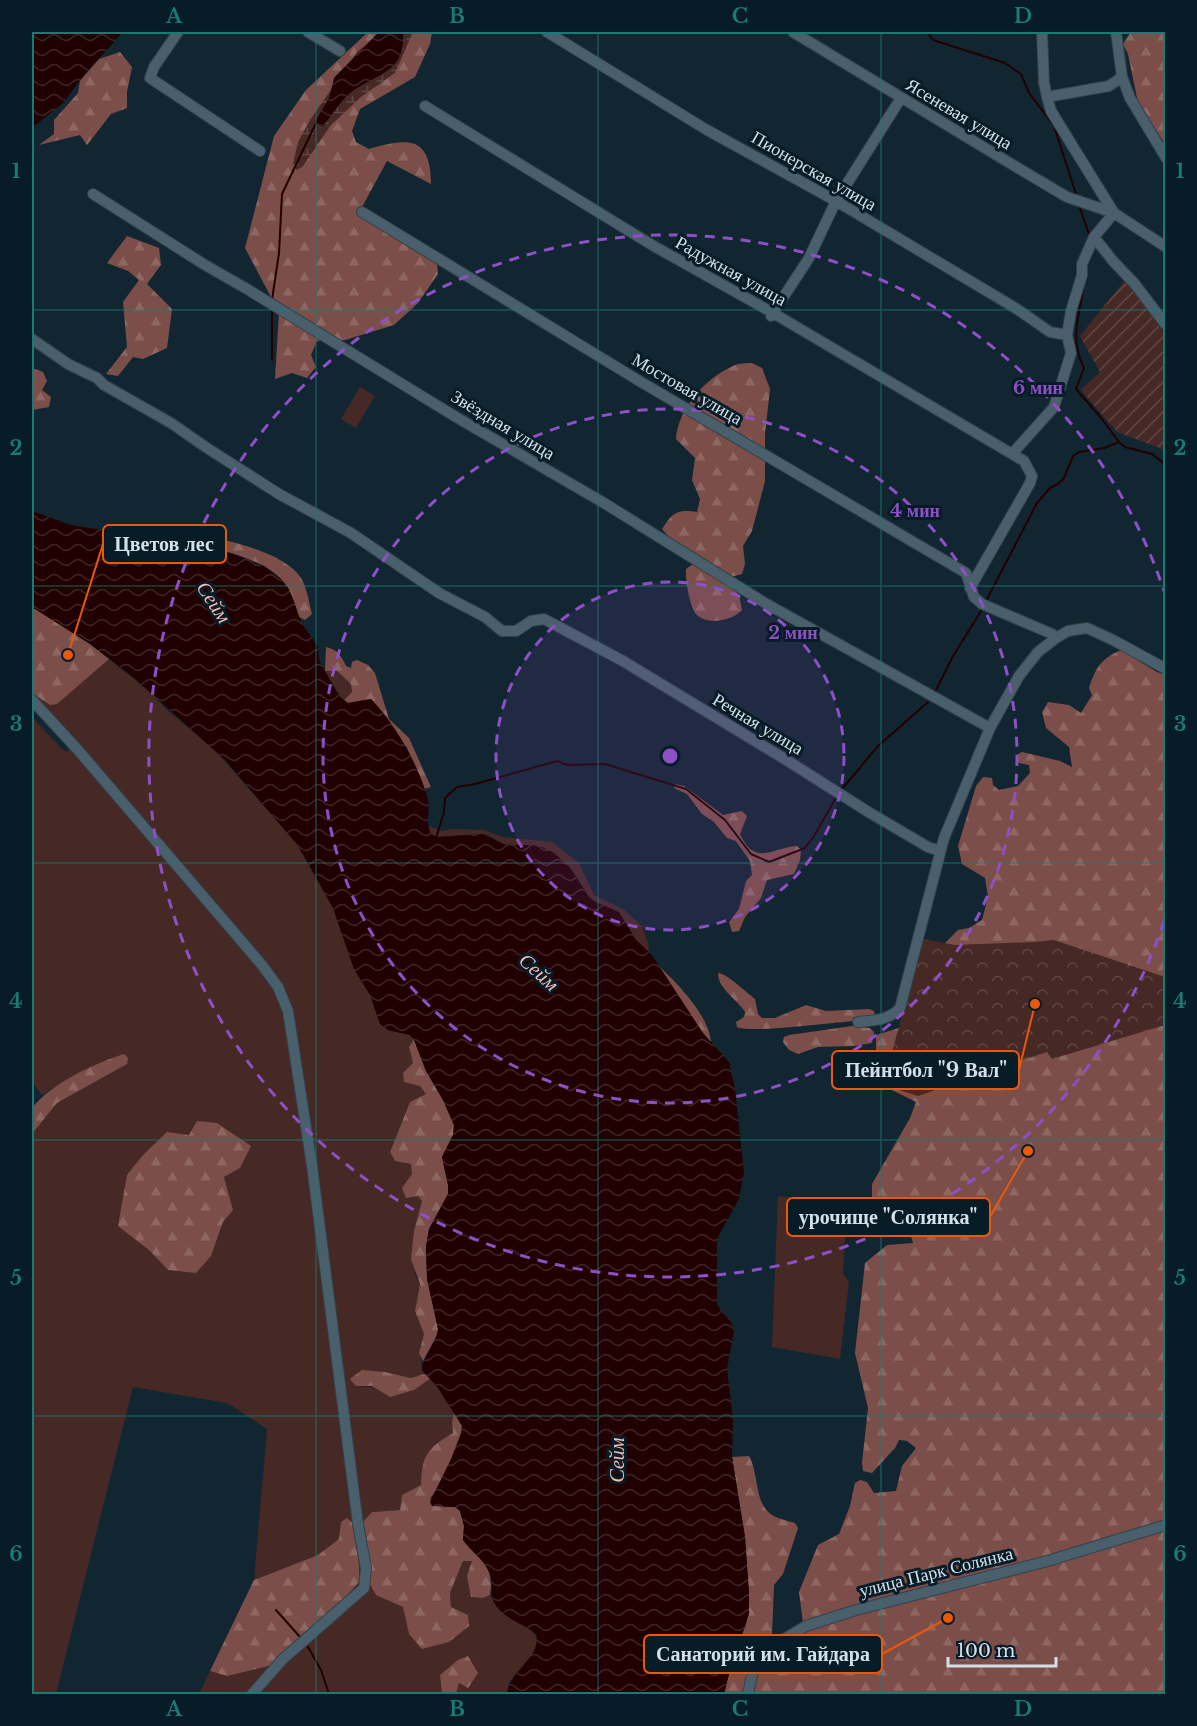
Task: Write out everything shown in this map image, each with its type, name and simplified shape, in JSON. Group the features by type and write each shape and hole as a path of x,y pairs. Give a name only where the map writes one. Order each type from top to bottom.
{"street":[{"path":"178,32 154,67 150,78 260,151"},
{"path":"308,32 340,51"},
{"name":"Пионерская улица","path":"547,32 707,130 836,201 1017,309 1050,332 1066,335"},
{"path":"1042,32 1044,83 1051,111 1114,213 1166,247"},
{"path":"1116,32 1122,77 1130,98 1166,158"},
{"name":"Ясеневая улица","path":"799,33 901,98 1067,197 1114,213"},
{"path":"1047,97 1109,86 1122,77"},
{"path":"772,314 809,258 836,201 901,98"},
{"name":"Радужная улица","path":"425,106 652,245 1024,461 1032,476 1030,483 970,588"},
{"name":"Звёздная улица","path":"93,194 205,266 604,503 765,603 990,728"},
{"name":"Мостовая улица","path":"362,212 631,375 966,573 974,597 1056,638"},
{"path":"1012,454 1054,407 1071,352 1066,335 1082,275 1082,264 1094,237 1114,213"},
{"path":"1094,237 1134,283 1166,325"},
{"name":"Речная улица","path":"32,339 68,364 97,378 104,385 171,423 279,494 351,533 439,593 485,617 502,631 516,631 531,621 544,619 570,632 623,661 928,847 940,851"},
{"path":"858,1022 885,1019 893,1016 900,1008 947,828 990,728 1019,676 1038,652 1056,638 1076,628 1087,628 1166,669"},
{"path":"32,700 78,750 262,965 278,987 288,1011 312,1166 358,1524 366,1568 364,1588 283,1659 252,1695"},
{"name":"улица Парк Солянка","path":"748,1695 752,1675 760,1659 774,1645 806,1626 856,1610 1044,1563 1166,1525"}],"green space":[{"path":"368,32 379,32 334,78 403,32 432,32 430,44 415,77 360,109 352,131 356,142 369,149 405,142 421,148 427,156 431,184 387,161 362,207 436,254 438,274 418,303 394,325 345,340 317,341 311,355 316,367 307,378 292,373 275,379 279,312 245,248 274,136 306,90"},
{"path":"381,32 413,32 395,73 361,97 331,125 303,166 297,170 293,164 298,142 310,120 357,52"},
{"path":"1131,32 1165,32 1165,144 1138,103 1128,54 1123,44"},
{"path":"120,52 132,67 127,92 127,108 111,114 87,145 80,135 39,145 54,134 54,120 78,93 80,81 99,59"},
{"path":"127,236 159,248 161,265 147,284 172,309 167,348 143,359 133,357 118,376 106,374 127,347 123,302 139,280 128,271 107,263"},
{"path":"1125,280 1156,317 1155,321 1165,334 1165,450 1117,432 1081,390 1100,372 1080,336"},
{"path":"752,363 762,368 770,389 765,434 765,481 752,531 743,546 745,564 742,574 731,577 674,543 662,529 676,513 697,512 700,499 692,480 695,458 676,439 682,416 695,395 713,378 735,365"},
{"path":"35,369 43,372 47,381 42,390 51,397 49,407 32,410 32,371"},
{"path":"360,387 375,396 356,428 341,419"},
{"path":"130,525 196,534 248,546 270,555 289,566 301,578 312,614 305,620 299,617 290,592 282,580 267,568 248,559 225,551 173,539 106,530"},
{"path":"693,564 730,584 739,595 742,610 738,614 714,621 702,618 694,612 686,580 686,569"},
{"path":"32,607 109,659 57,704 50,705 32,693"},
{"path":"326,647 339,654 346,666 351,668 352,662 357,660 368,665 375,673 389,719 409,738 431,787 424,789 407,748 371,699 348,703 343,701 352,692 351,684 337,671 325,671"},
{"path":"1121,650 1166,675 1165,1694 724,1694 734,1654 746,1625 749,1602 745,1537 732,1457 749,1456 759,1496 766,1510 783,1520 795,1523 798,1528 783,1574 774,1585 772,1635 780,1644 798,1639 803,1623 799,1592 818,1545 839,1534 850,1506 855,1483 860,1480 867,1482 874,1493 896,1491 902,1466 916,1448 907,1441 899,1440 895,1448 872,1473 863,1471 868,1408 855,1353 865,1263 887,1245 913,1243 909,1230 872,1217 872,1184 910,1118 916,1102 876,1082 876,1035 909,1025 935,953 958,930 969,928 982,920 988,897 985,878 962,864 958,846 976,786 983,777 992,778 993,785 999,790 1018,786 1030,773 1029,765 1019,763 1017,759 1018,754 1022,752 1060,761 1072,767 1069,747 1046,728 1042,712 1048,702 1069,705 1081,713 1092,695 1089,688 1097,669 1104,660"},
{"path":"109,659 214,749 296,843 333,908 354,969 370,995 380,1024 388,1030 410,1035 414,1039 409,1047 413,1063 403,1073 427,1094 410,1102 390,1152 395,1161 411,1164 418,1196 423,1201 414,1231 415,1275 420,1284 415,1311 424,1334 419,1353 424,1374 411,1378 385,1372 356,1386 414,1390 431,1378 454,1412 453,1433 436,1443 421,1485 402,1495 400,1510 372,1512 376,1595 403,1607 409,1634 468,1615 451,1608 450,1593 463,1561 473,1561 483,1598 490,1595 499,1609 532,1631 537,1638 537,1644 531,1656 509,1682 507,1694 456,1694 459,1682 478,1673 440,1675 442,1694 199,1694 210,1671 227,1676 339,1539 318,1555 254,1580 267,1429 227,1403 133,1387 56,1694 32,1694 32,1134 57,1103 127,1064 70,1078 42,1095 32,1082 32,717 63,750 67,752 70,748 32,707 32,693 50,705","holes":["167,1132 189,1135 240,1168 224,1177 233,1210 223,1222 211,1256 168,1270 149,1250"]},
{"path":"325,671 337,671 351,684 352,692 343,701"},
{"path":"675,784 684,786 723,815 742,811 747,816 740,834 752,850 764,853 797,846 801,850 800,860 794,874 767,880 761,898 745,917 739,931 732,932 729,922 739,909 746,881 752,875 750,861 736,841 727,838 714,822 702,814 687,794 674,788"},
{"path":"428,826 443,831 485,830 502,837 552,842 579,863 594,895 623,909 642,926 649,946 648,952 636,940 622,917 615,910 589,897 573,871 553,853 542,847 502,844 483,834 436,837 430,832"},
{"path":"923,939 955,945 1054,940 1165,977 1165,1025 1052,1059 1047,1052 918,1096 883,1085"},
{"path":"655,963 698,1010 705,1022 711,1043 703,1033"},
{"path":"718,973 731,979 755,999 758,1014 762,1018 775,1018 806,1005 826,1011 869,1009 874,1011 875,1016 866,1020 798,1026 759,1029 737,1027 736,1022 744,1017 745,1012 724,989"},
{"path":"852,1026 870,1028 874,1032 872,1043 818,1047 798,1054 789,1050 783,1042 784,1037 789,1035"},
{"path":"414,1039 426,1071 454,1125 453,1135 442,1157 448,1194 429,1229 426,1247 427,1279 438,1329 423,1361 419,1353 424,1334 415,1311 420,1284 411,1259 414,1231 422,1201 418,1196 406,1198 402,1188 412,1174 411,1164 395,1161 390,1152 410,1102 426,1094 420,1086 404,1082 403,1073 413,1063 409,1047"},
{"path":"124,1054 128,1058 127,1064 57,1103 32,1134 32,1108 50,1090 74,1075"},
{"path":"197,1121 217,1123 251,1146 240,1168 224,1177 233,1210 223,1222 211,1256 196,1273 168,1270 149,1250 118,1226 127,1175 143,1155 167,1132 189,1135"},
{"path":"778,1196 847,1202 843,1274 849,1282 840,1359 772,1347"},
{"path":"362,1370 411,1378 424,1374 431,1378 414,1390 390,1397 372,1386 356,1386 350,1379"},
{"path":"454,1412 462,1425 462,1432 445,1474 430,1499 444,1507 456,1507 460,1511 464,1526 463,1540 485,1563 491,1589 490,1595 483,1598 471,1597 467,1576 472,1561 463,1561 450,1593 451,1607 468,1615 469,1626 449,1642 422,1649 409,1634 403,1607 376,1595 366,1577 363,1522 372,1512 400,1510 402,1495 421,1485 423,1466 428,1453 437,1443 453,1433"},
{"path":"347,1518 353,1523 359,1564 359,1582 324,1621 272,1665 227,1676 210,1671 254,1580 318,1555 339,1539 341,1522"},
{"path":"468,1656 478,1673 468,1688 459,1683 456,1694 442,1694 440,1675 458,1660"}],"water":[{"path":"32,32 123,32 84,75 63,103 32,128"},
{"path":"379,32 403,32 400,56 387,71 349,94 322,127 315,122 329,98 334,78"},
{"name":"Сейм","path":"32,511 71,525 201,546 236,555 264,566 281,579 289,589 302,624 318,646 319,660 339,696 348,703 371,699 389,720 405,746 419,773 428,799 428,826 432,835 439,837 483,834 506,845 533,845 554,853 568,865 589,897 619,912 636,940 652,955 703,1033 729,1062 735,1089 744,1172 739,1199 717,1243 717,1304 731,1322 734,1330 727,1369 733,1420 732,1457 745,1537 749,1614 732,1662 724,1694 507,1694 513,1678 534,1650 537,1643 536,1634 497,1607 491,1593 492,1582 489,1572 463,1540 464,1526 460,1511 455,1507 432,1506 430,1502 451,1459 462,1426 438,1388 422,1370 438,1329 427,1279 426,1247 429,1229 448,1194 442,1157 453,1135 454,1125 426,1071 414,1040 410,1035 388,1030 380,1024 370,995 354,969 333,908 296,843 225,760 133,677 90,644 32,607"}],"waterway":[{"path":"927,32 933,40 1005,63 1021,74 1029,93 1054,126 1077,197"},
{"path":"272,300 279,253 282,194 316,123"},
{"path":"1079,205 1090,237"},
{"path":"1083,290 1076,339 1084,368 1076,389 1119,442 1125,447 1152,454 1166,465"},
{"path":"272,309 272,360"},
{"path":"985,603 1037,503 1050,488 1064,478 1073,456 1079,452 1104,448 1119,442"},
{"path":"934,694 953,656 983,608"},
{"path":"861,766 878,746 928,702"},
{"path":"444,810 445,798 457,787 557,761 567,765 605,764 686,789 725,820 751,854 769,862 805,848 837,796"},
{"path":"840,791 860,768"},
{"path":"436,838 444,812"},
{"path":"276,1610 301,1638"},
{"path":"308,1647 321,1670 329,1694"}],"place":[{"name":"Цветов лес","path":"68,655"},
{"name":"Пейнтбол \"9 Вал\"","path":"1035,1004"},
{"name":"урочище \"Солянка\"","path":"1028,1151"},
{"name":"Санаторий им. Гайдара","path":"948,1618"}]}
